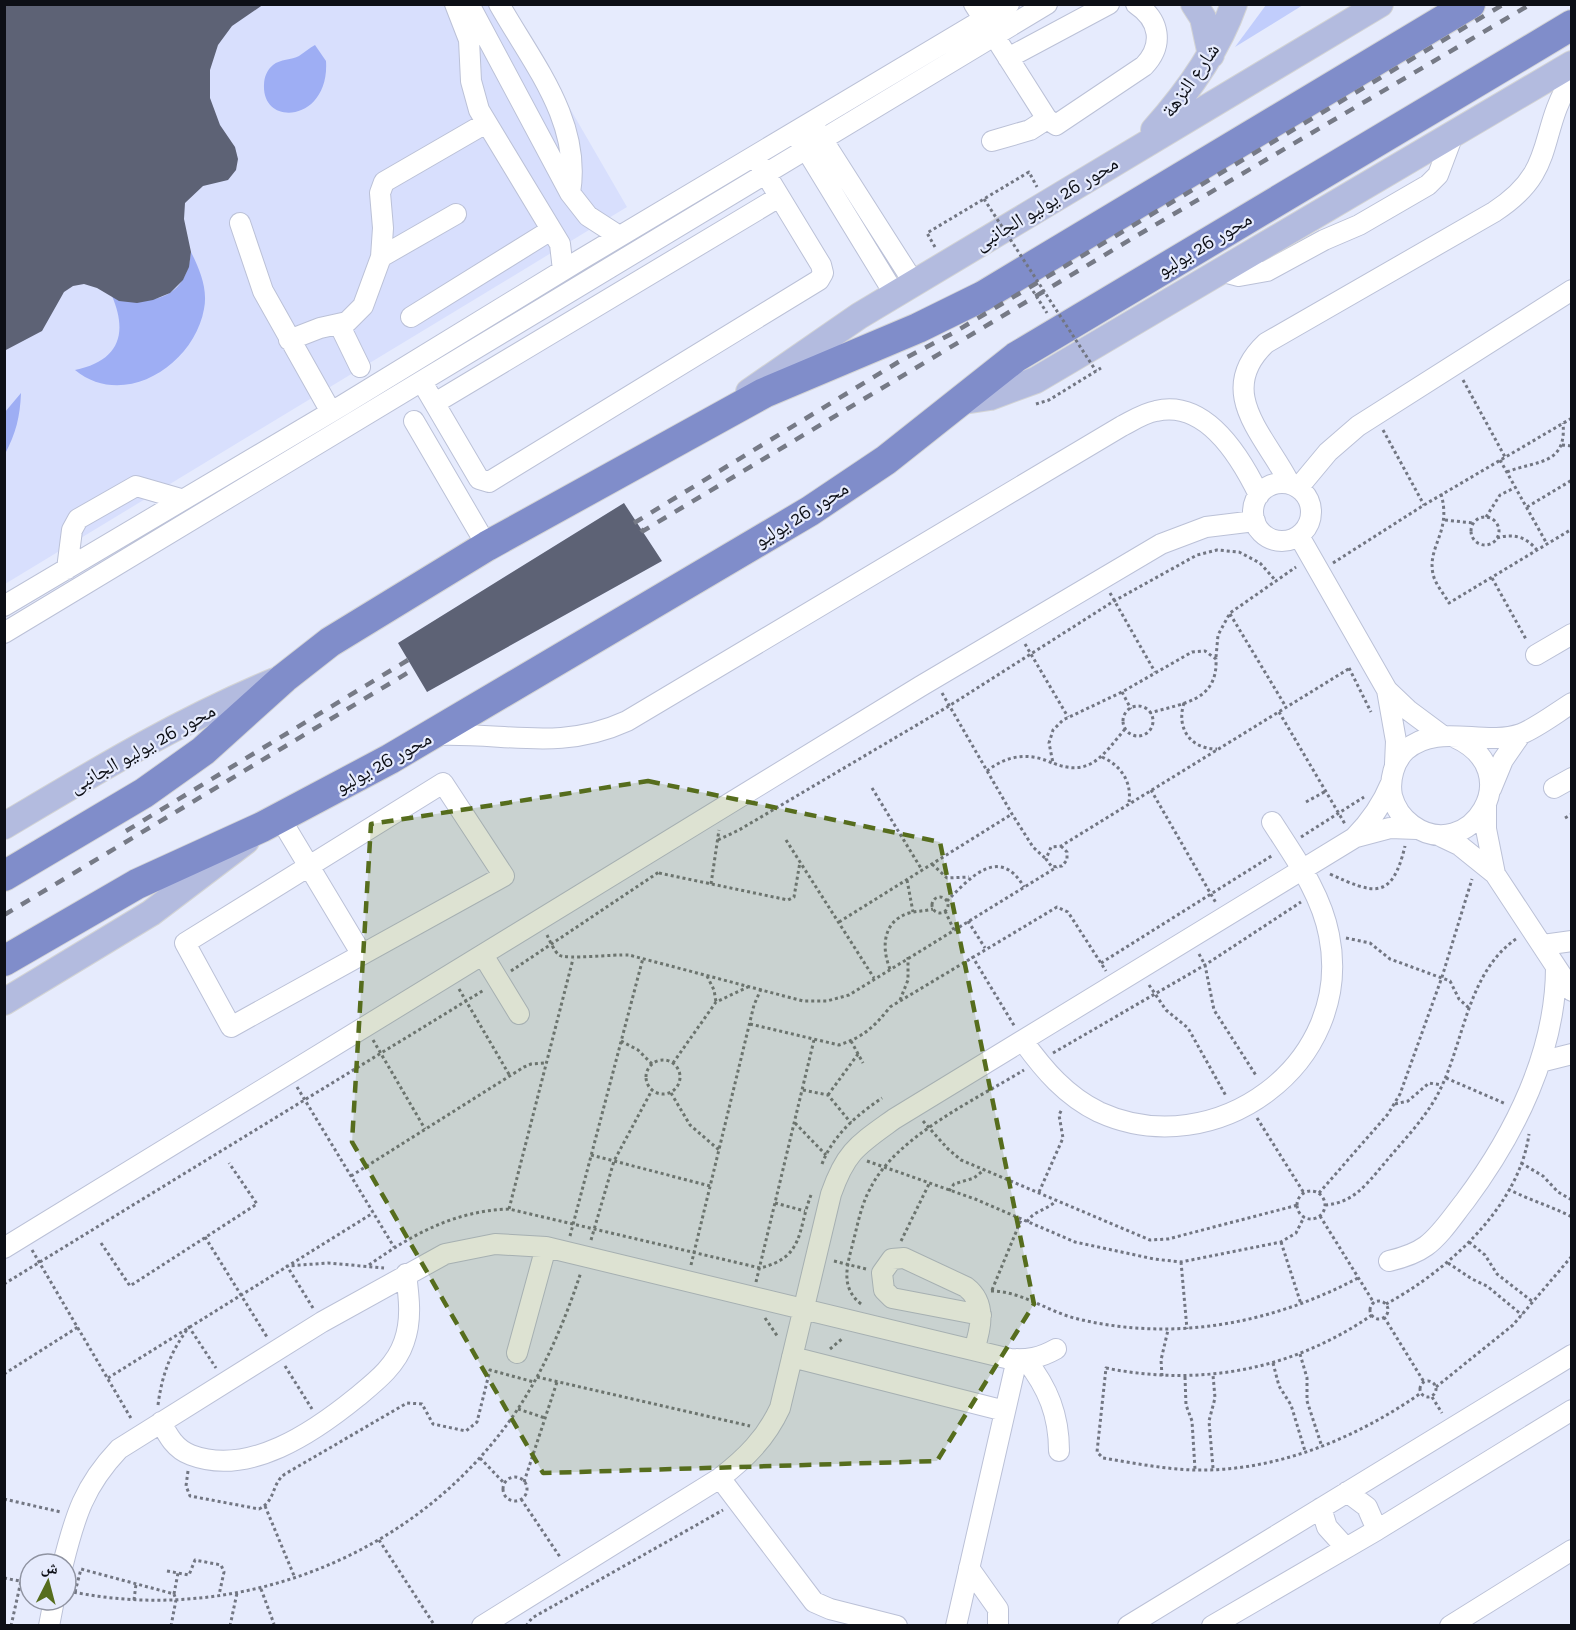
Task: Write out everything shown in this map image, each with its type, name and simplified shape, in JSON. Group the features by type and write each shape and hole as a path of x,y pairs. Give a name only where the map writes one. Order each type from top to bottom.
{"highway":[{"path":"4,876 174,772 231,728 284,678 354,626 487,546 722,415 807,374 951,312 1021,273 1470,4"},
{"name":"محور 26 يوليو","path":"4,961 137,885 271,822 432,735 818,505 894,453 996,371 1059,331 1572,25"}],"main road":[{"path":"1194,4 1203,18 1211,55"},
{"name":"شارع النزهة","path":"1137,149 1177,104 1211,55 1234,4"},
{"name":"محور 26 يوليو الجانبى","path":"722,415 814,345 1380,4"},
{"path":"957,402 990,397 1036,380 1572,64"},
{"name":"محور 26 يوليو الجانبى","path":"4,825 147,741 214,707 284,678"},
{"path":"4,1002 151,913 199,879 271,822"}],"street":[{"path":"455,4 469,40 474,96 486,123 562,250 563,270"},
{"path":"470,4 570,193 588,216 619,236"},
{"path":"499,4 565,122 573,164 570,193"},
{"path":"4,606 337,409 803,126 979,12 1009,4"},
{"path":"4,633 807,151 1047,4"},
{"path":"1008,58 1108,4"},
{"path":"979,12 1047,119 1051,124 1061,124 1152,58 1158,36 1154,21 1147,11 1136,4"},
{"path":"1572,78 1554,115 1540,165 1522,192 1494,212 1266,343 1249,363 1243,375 1243,399 1294,486 1304,493 1311,507 1309,523 1299,536 1282,541 1273,539 1259,529 1255,521 1254,508 1258,495 1272,485 1294,486 1342,438 1572,290"},
{"path":"992,141 1030,130 1047,119"},
{"path":"290,340 353,318 363,306 381,257 383,228 380,193 384,182 486,123"},
{"path":"803,126 824,140 904,289"},
{"path":"803,126 807,151 904,289"},
{"path":"422,382 479,479 486,482 819,280 823,273 821,265 755,155"},
{"path":"435,403 779,197"},
{"path":"381,257 456,214"},
{"path":"240,223 262,291 290,340 337,409 354,423"},
{"path":"411,316 551,230"},
{"path":"339,324 360,367"},
{"path":"432,735 570,739 627,722 1122,426 1155,411 1184,413 1211,427 1224,439 1246,471 1258,495"},
{"path":"414,421 487,546"},
{"path":"67,569 72,530 82,514 136,486 180,500"},
{"path":"4,1248 933,679 1161,544 1190,531 1220,524 1255,521"},
{"path":"1299,536 1388,690 1408,710 1449,737 1467,743 1485,763 1488,798 1486,829 1495,874"},
{"path":"1536,655 1572,634"},
{"path":"1388,690 1396,741 1392,797 1406,821 1413,828"},
{"path":"1438,835 1466,828 1478,818 1503,760 1521,734 1572,703"},
{"path":"483,1626 720,1478 743,1461 769,1431 780,1408 786,1351 802,1310 825,1217 834,1161 913,1108 1354,838 1376,813 1393,774 1415,743 1449,737 1488,738 1521,734"},
{"path":"1554,788 1572,778"},
{"path":"443,783 504,876 361,953 231,1027 185,943 309,867 443,783"},
{"path":"271,822 309,867 361,953"},
{"path":"1023,1041 1038,1062 1069,1093 1099,1112 1132,1123 1167,1127 1202,1123 1242,1109 1268,1093 1293,1069 1313,1040 1326,1007 1332,972 1330,937 1308,868 1272,822"},
{"path":"1354,838 1390,828 1413,828 1438,835 1478,858 1495,874 1572,992"},
{"path":"1537,937 1572,941"},
{"path":"483,955 519,1014"},
{"path":"1389,1261 1409,1256 1427,1245 1449,1222 1476,1185 1520,1110 1540,1062 1553,1015 1556,967"},
{"path":"1540,1062 1572,1054"},
{"path":"66,1552 75,1515 100,1468 119,1449 322,1322 445,1254 470,1247 521,1244 546,1247 566,1252 583,1266 687,1282 755,1305 802,1310 1021,1360 1042,1357 1056,1349"},
{"path":"517,1353 546,1247"},
{"path":"974,1350 981,1316 980,1304 984,1293 904,1258 887,1266 884,1290 892,1298 981,1316"},
{"path":"161,1422 170,1441 190,1455 214,1460 237,1460 261,1454 292,1441 322,1424 375,1382 392,1365 404,1343 410,1320 406,1274"},
{"path":"786,1351 1005,1411"},
{"path":"1128,1626 1572,1354"},
{"path":"956,1626 1005,1411 1021,1360"},
{"path":"1021,1360 1051,1401 1058,1426 1059,1451"},
{"path":"1212,1626 1377,1530 1572,1410"},
{"path":"720,1478 814,1602 830,1610 897,1626"},
{"path":"1347,1492 1367,1507 1377,1530"},
{"path":"1321,1508 1327,1527 1346,1548"},
{"path":"1450,1626 1572,1550"},
{"path":"969,1568 998,1609 998,1626"},
{"path":"502,1626 514,1606"}],"path":[{"path":"927,232 1029,172"},
{"path":"984,199 1096,371"},
{"path":"1021,273 1059,331"},
{"path":"1454,365 1505,457"},
{"path":"1049,400 1104,366"},
{"path":"1376,415 1424,505"},
{"path":"1150,713 1203,695 1209,688 1214,679 1218,635 1230,613 1277,582 1424,505 1572,418"},
{"path":"1508,472 1547,460 1562,445 1563,423"},
{"path":"1562,445 1572,446"},
{"path":"1500,460 1547,544"},
{"path":"1527,507 1570,481 1572,487"},
{"path":"1445,520 1474,523 1486,517 1500,495 1516,487"},
{"path":"1441,494 1445,520 1433,555 1432,566 1433,575 1449,603 1572,529"},
{"path":"1486,517 1497,525 1497,538"},
{"path":"1474,523 1471,533 1477,543 1488,544 1497,538 1515,536 1531,543 1537,550"},
{"path":"718,840 739,830 949,705 1114,601 1197,555 1216,550 1239,552 1250,556 1266,568 1277,582"},
{"path":"1492,578 1536,655"},
{"path":"1102,579 1155,672"},
{"path":"1230,613 1286,707"},
{"path":"1017,629 1068,717"},
{"path":"1053,763 1049,749 1050,736 1057,725 1068,717 1122,692 1198,650 1211,654 1216,659"},
{"path":"1046,859 1052,847 1060,846 1368,658"},
{"path":"933,679 1033,847 1052,867 1057,867"},
{"path":"1122,692 1131,709"},
{"path":"1184,703 1181,712 1184,732 1198,746 1218,749"},
{"path":"987,771 1004,760 1024,756 1075,769 1087,766 1102,757 1125,729 1124,718 1131,709 1143,708 1150,713 1152,724 1146,734 1134,736 1125,729"},
{"path":"1279,712 1354,838"},
{"path":"1102,757 1122,772 1129,787 1129,804"},
{"path":"872,788 922,870"},
{"path":"1151,790 1226,918"},
{"path":"1306,802 1326,791"},
{"path":"711,884 722,808"},
{"path":"839,922 1012,814"},
{"path":"1565,818 1572,814"},
{"path":"1308,868 1364,889 1378,889 1391,882 1399,871 1413,828"},
{"path":"786,840 874,978"},
{"path":"538,921 558,954 573,959 607,954 643,957 803,1001 827,1001 849,995 1057,867 1067,860 1067,852 1060,846"},
{"path":"1304,1193 1319,1193 1395,1104 1405,1084 1442,977 1478,858"},
{"path":"638,860 659,872 792,900 800,862"},
{"path":"932,864 947,878 971,877"},
{"path":"954,930 945,911 947,901 983,868 999,868 1014,874 1024,887"},
{"path":"4,1284 467,1002 659,872"},
{"path":"907,880 913,912"},
{"path":"864,1306 850,1291 846,1273 848,1264 865,1200 883,1167 904,1146 1038,1062 1204,964 1315,893"},
{"path":"933,909 933,901 936,898 947,901"},
{"path":"750,1024 839,1045 851,1041 880,1022 890,1007 899,1001 1051,908 1063,908 1115,985"},
{"path":"890,969 885,944 889,928 899,918 913,912 933,909 938,913 945,911"},
{"path":"968,921 985,948"},
{"path":"1325,1205 1345,1202 1362,1191 1425,1114 1445,1078 1483,977 1496,958 1512,942 1537,937"},
{"path":"1190,940 1204,964 1214,1010 1268,1093"},
{"path":"1363,940 1390,958 1450,981 1459,999 1470,1009"},
{"path":"972,956 1023,1041"},
{"path":"566,1252 643,957"},
{"path":"899,1001 908,980 908,957"},
{"path":"509,1209 573,959"},
{"path":"1140,970 1166,1010 1188,1028 1242,1109 1304,1193"},
{"path":"705,974 711,980 716,1002"},
{"path":"451,975 510,1076"},
{"path":"673,1063 716,1002 750,986"},
{"path":"687,1282 718,1150 761,989"},
{"path":"365,1027 425,1129"},
{"path":"786,1351 770,1323 755,1305 760,1268 814,1040"},
{"path":"621,1041 638,1050 652,1064"},
{"path":"851,1041 862,1063"},
{"path":"828,1095 858,1054"},
{"path":"662,1060 673,1063 680,1075 680,1082 671,1093 661,1094 652,1090 646,1077 652,1064 662,1060"},
{"path":"351,1176 510,1076 531,1064 546,1063"},
{"path":"289,1074 394,1247"},
{"path":"1445,1078 1520,1110"},
{"path":"1395,1104 1408,1101 1429,1083 1442,1085"},
{"path":"78,1592 134,1599 176,1600 219,1596 261,1588 295,1578 338,1561 379,1540 433,1503 480,1458 518,1409 537,1377 564,1318 583,1266 614,1161 652,1090"},
{"path":"803,1090 828,1095 865,1141"},
{"path":"671,1093 690,1125 718,1150"},
{"path":"1039,1191 1061,1145 1063,1138 1059,1115 1069,1093"},
{"path":"834,1161 850,1122 882,1098"},
{"path":"913,1108 929,1129 961,1160 1039,1191 1056,1201 1142,1238 1159,1240 1240,1222 1298,1205 1304,1193"},
{"path":"795,1123 834,1161 883,1167 949,1191 1047,1232 1101,1249 1181,1262 1281,1242 1296,1233 1304,1217"},
{"path":"591,1155 710,1186"},
{"path":"101,1243 130,1286 257,1204 229,1163"},
{"path":"1521,1163 1543,1176 1558,1192 1572,1200"},
{"path":"949,1191 954,1184 974,1178 986,1169"},
{"path":"815,1257 848,1264 887,1266 929,1184"},
{"path":"369,1265 411,1236 449,1219 489,1210 509,1209 760,1268 780,1260 798,1244 805,1211 813,1189"},
{"path":"1508,1189 1572,1217"},
{"path":"1319,1193 1325,1205"},
{"path":"1027,1222 1034,1214 1046,1209 1056,1201"},
{"path":"775,1203 825,1217"},
{"path":"1298,1205 1304,1217"},
{"path":"1320,1216 1325,1205"},
{"path":"108,1377 374,1213"},
{"path":"1304,1217 1320,1216"},
{"path":"1320,1216 1374,1303"},
{"path":"1021,1220 984,1293 1021,1296 1063,1315 1089,1321 1132,1328 1168,1330 1238,1323 1301,1304 1358,1278"},
{"path":"24,1236 140,1435"},
{"path":"1281,1242 1301,1304"},
{"path":"1469,1242 1485,1255 1497,1274 1533,1302"},
{"path":"1436,1387 1431,1381 1424,1382 1419,1389 1427,1398 1432,1397 1436,1387 1482,1352 1522,1315 1572,1256"},
{"path":"1181,1262 1187,1329"},
{"path":"287,1266 328,1263 369,1265 406,1274"},
{"path":"1448,1263 1487,1286 1522,1315"},
{"path":"287,1266 322,1322"},
{"path":"583,1266 591,1277"},
{"path":"1372,1315 1371,1306 1383,1301 1386,1304 1387,1314 1384,1317"},
{"path":"1372,1315 1376,1318 1384,1317"},
{"path":"1372,1315 1337,1337 1300,1354 1273,1363 1213,1375 1162,1376 1106,1368 1097,1452 1103,1458 1196,1470 1262,1462 1322,1447 1371,1425 1421,1393"},
{"path":"1384,1317 1424,1382"},
{"path":"4,1374 78,1327"},
{"path":"189,1327 225,1382"},
{"path":"161,1422 158,1406 164,1372 175,1348 189,1327"},
{"path":"1162,1376 1161,1360 1168,1330"},
{"path":"1300,1354 1307,1378 1307,1401 1322,1447"},
{"path":"1273,1363 1279,1386 1291,1405 1305,1452"},
{"path":"190,1455 186,1486 190,1496 259,1509 265,1506 273,1496 275,1483 285,1474 407,1402 422,1404 431,1421 437,1426 466,1431 477,1422 489,1371 534,1382"},
{"path":"1213,1375 1215,1398 1209,1420 1213,1468"},
{"path":"537,1377 769,1431"},
{"path":"1185,1377 1186,1405 1192,1421 1196,1470"},
{"path":"480,1458 504,1483 504,1495 509,1500 521,1499 525,1494 524,1482 557,1382"},
{"path":"518,1409 545,1418"},
{"path":"504,1483 512,1478 524,1482"},
{"path":"4,1499 75,1515"},
{"path":"521,1499 570,1572"},
{"path":"526,1626 532,1618 737,1502"},
{"path":"265,1506 295,1578"},
{"path":"379,1540 435,1626"},
{"path":"167,1571 189,1575 195,1560 221,1565 224,1572 219,1596"},
{"path":"78,1580 81,1569 174,1594"},
{"path":"171,1626 178,1573"},
{"path":"134,1599 136,1584"},
{"path":"261,1588 274,1624"},
{"path":"231,1626 237,1593"},
{"path":"11,1626 18,1594"},
{"path":"269,1626 274,1624 280,1626"}],"highlighted area":[{"path":"648,781 940,842 1034,1304 937,1461 543,1473 352,1142 371,824"}],"shaded area":[{"path":"5,5 510,5 627,207 5,584"},
{"path":"1266,5 1303,5 1235,47"},
{"path":"315,45 326,61 324,81 318,97 308,107 296,112 284,112 273,108 266,99 264,85 268,71 276,63 299,56"},
{"path":"191,252 204,287 205,302 198,329 187,348 154,376 135,383 114,385 94,381 75,370 101,360 116,345 119,323 112,296 141,300 165,296 182,281 188,268"},
{"path":"21,393 17,425 5,454 5,412"}],"building":[{"path":"4,4 264,4 232,26 218,45 210,70 210,98 220,125 235,147 238,159 236,170 228,180 203,186 185,203 184,219 191,252 189,267 183,280 170,293 137,303 119,301 97,288 84,284 73,286 64,292 42,331 4,351"},
{"path":"624,503 662,561 427,692 398,643"}],"railway":[{"path":"634,523 900,361 953,333 1504,4"},
{"path":"641,529 643,531 1138,235 1531,4"},
{"path":"126,831 408,660"},
{"path":"4,915 414,669"}]}
